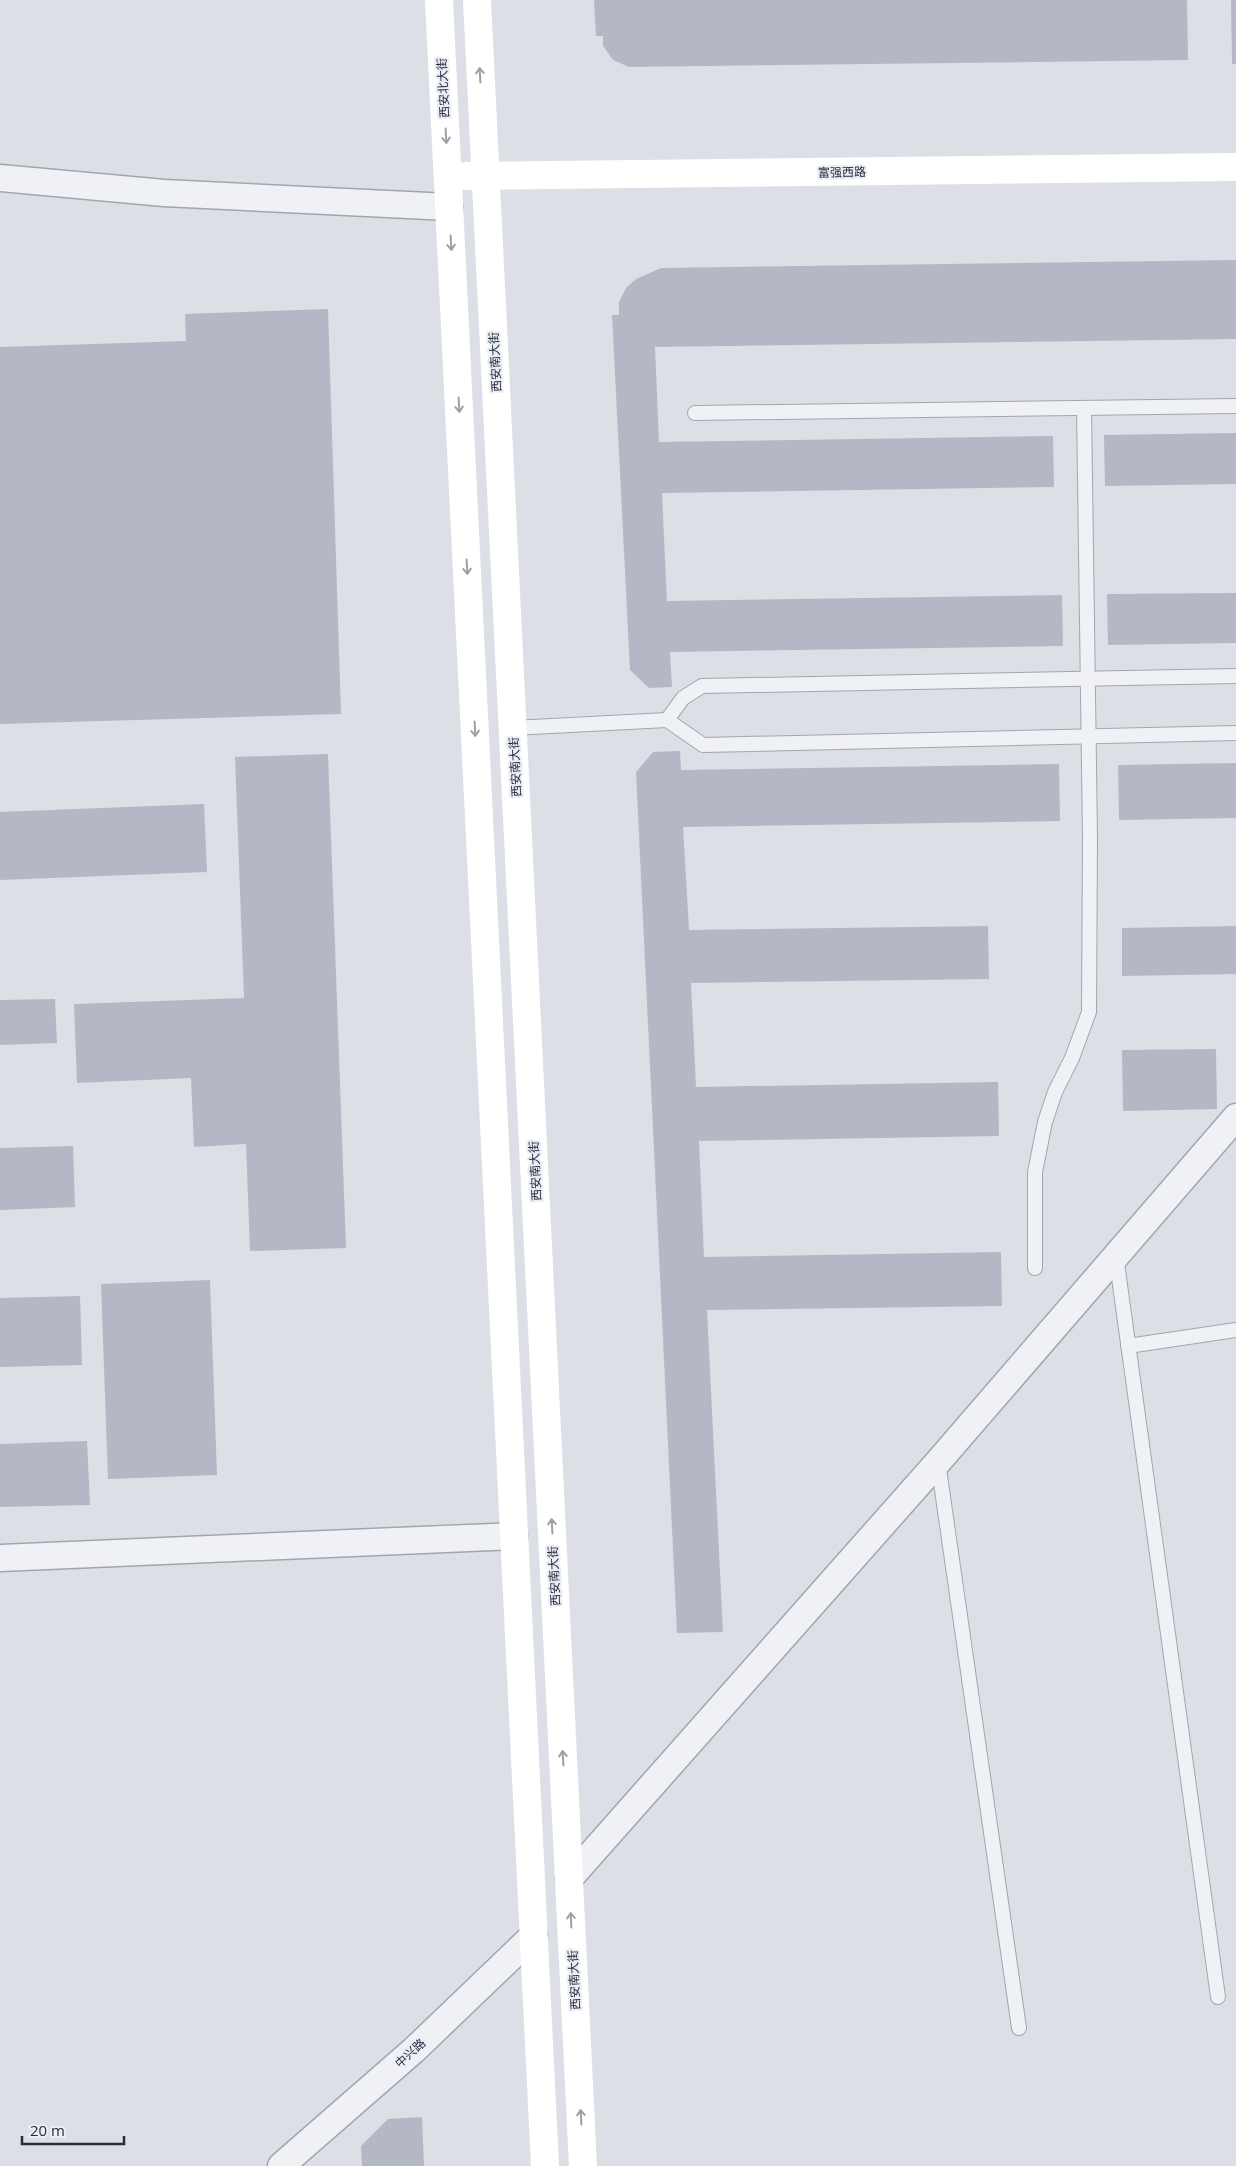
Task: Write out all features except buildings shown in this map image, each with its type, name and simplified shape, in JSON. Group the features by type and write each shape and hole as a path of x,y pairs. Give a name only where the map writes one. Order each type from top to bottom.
{"main road":[{"name":"西安北大街","path":"439,0 448,176"},
{"path":"477,0 485,176"},
{"name":"富强西路","path":"448,176 1236,167"},
{"path":"448,176 545,2166"},
{"name":"西安南大街","path":"485,176 583,2166"}],"street":[{"path":"0,178 164,193 449,207"},
{"path":"569,1879 938,1462 1236,1117"},
{"path":"0,1558 514,1536"},
{"name":"中兴路","path":"281,2166 414,2050 534,1936"}],"lane":[{"path":"695,413 1236,406"},
{"path":"1034,1268 1035,1172 1045,1122 1055,1092 1072,1058 1089,1012 1084,408"},
{"path":"667,720 683,698 702,686 1236,676"},
{"path":"513,728 667,720 703,745 1236,733"},
{"path":"1116,1255 1218,1997"},
{"path":"1128,1346 1236,1330"},
{"path":"938,1462 1019,2028"}]}
